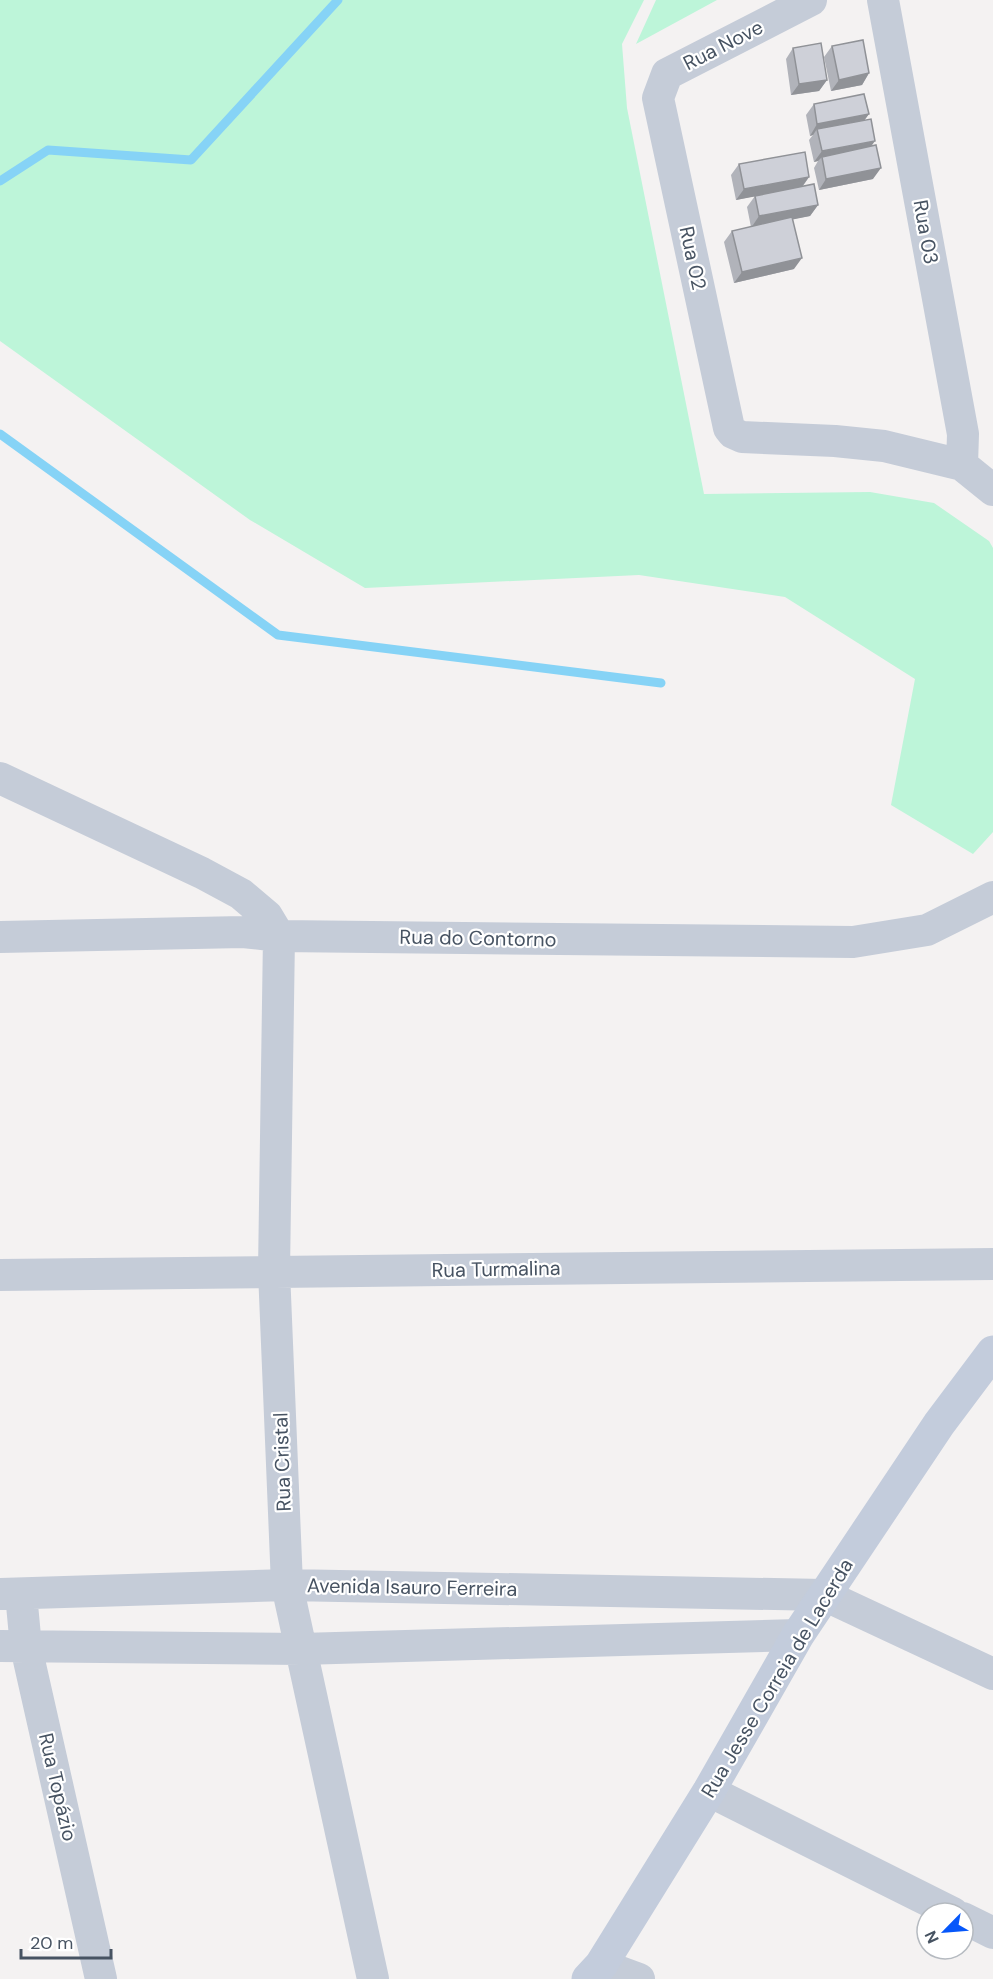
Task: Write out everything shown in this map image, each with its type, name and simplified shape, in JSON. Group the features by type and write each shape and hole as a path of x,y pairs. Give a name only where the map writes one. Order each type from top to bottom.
{"main road":[{"name":"Rua Jesse Correia de Lacerda","path":"595,1972 709,1791 798,1635 939,1425 993,1352"}],"street":[{"name":"Rua Nove","path":"667,74 811,0"},
{"name":"Rua 03","path":"883,0 963,434 962,465"},
{"name":"Rua 02","path":"667,74 658,98 729,428 733,433 742,437 836,441 884,446 962,465"},
{"path":"962,465 993,490"},
{"path":"0,778 202,873 241,894 267,916 279,936"},
{"name":"Rua do Contorno","path":"0,937 243,932 279,936 853,942 927,930 993,897"},
{"name":"Rua Cristal","path":"279,936 274,1271 287,1585 373,1979"},
{"name":"Rua Turmalina","path":"0,1275 993,1264"},
{"name":"Avenida Isauro Ferreira","path":"10,1594 287,1585 824,1595"},
{"name":"Rua Topázio","path":"10,1594 13,1646 102,1979"},
{"path":"824,1595 993,1674"},
{"path":"13,1646 301,1649 798,1635"},
{"path":"709,1791 929,1901"},
{"path":"975,1924 993,1933"},
{"path":"595,1972 639,1979"}],"green space":[{"path":"0,0 644,0 622,44 627,108 704,494 870,492 934,503 989,541 993,548 993,832 973,854 891,805 915,679 785,597 639,575 365,588 250,520 0,341"},
{"path":"656,0 717,0 636,44"}],"building":[{"path":"863,40 869,73 839,80 832,46"},
{"path":"821,43 827,80 799,84 793,48"},
{"path":"864,94 869,114 817,124 814,104"},
{"path":"871,119 875,141 822,151 817,129"},
{"path":"876,145 881,168 826,179 822,157"},
{"path":"805,152 809,177 744,189 739,164"},
{"path":"814,184 818,205 759,216 755,196"},
{"path":"792,217 802,258 742,272 732,231"}],"waterway":[{"path":"0,181 48,150 191,160 338,0"},
{"path":"0,434 278,635 661,683"}]}
